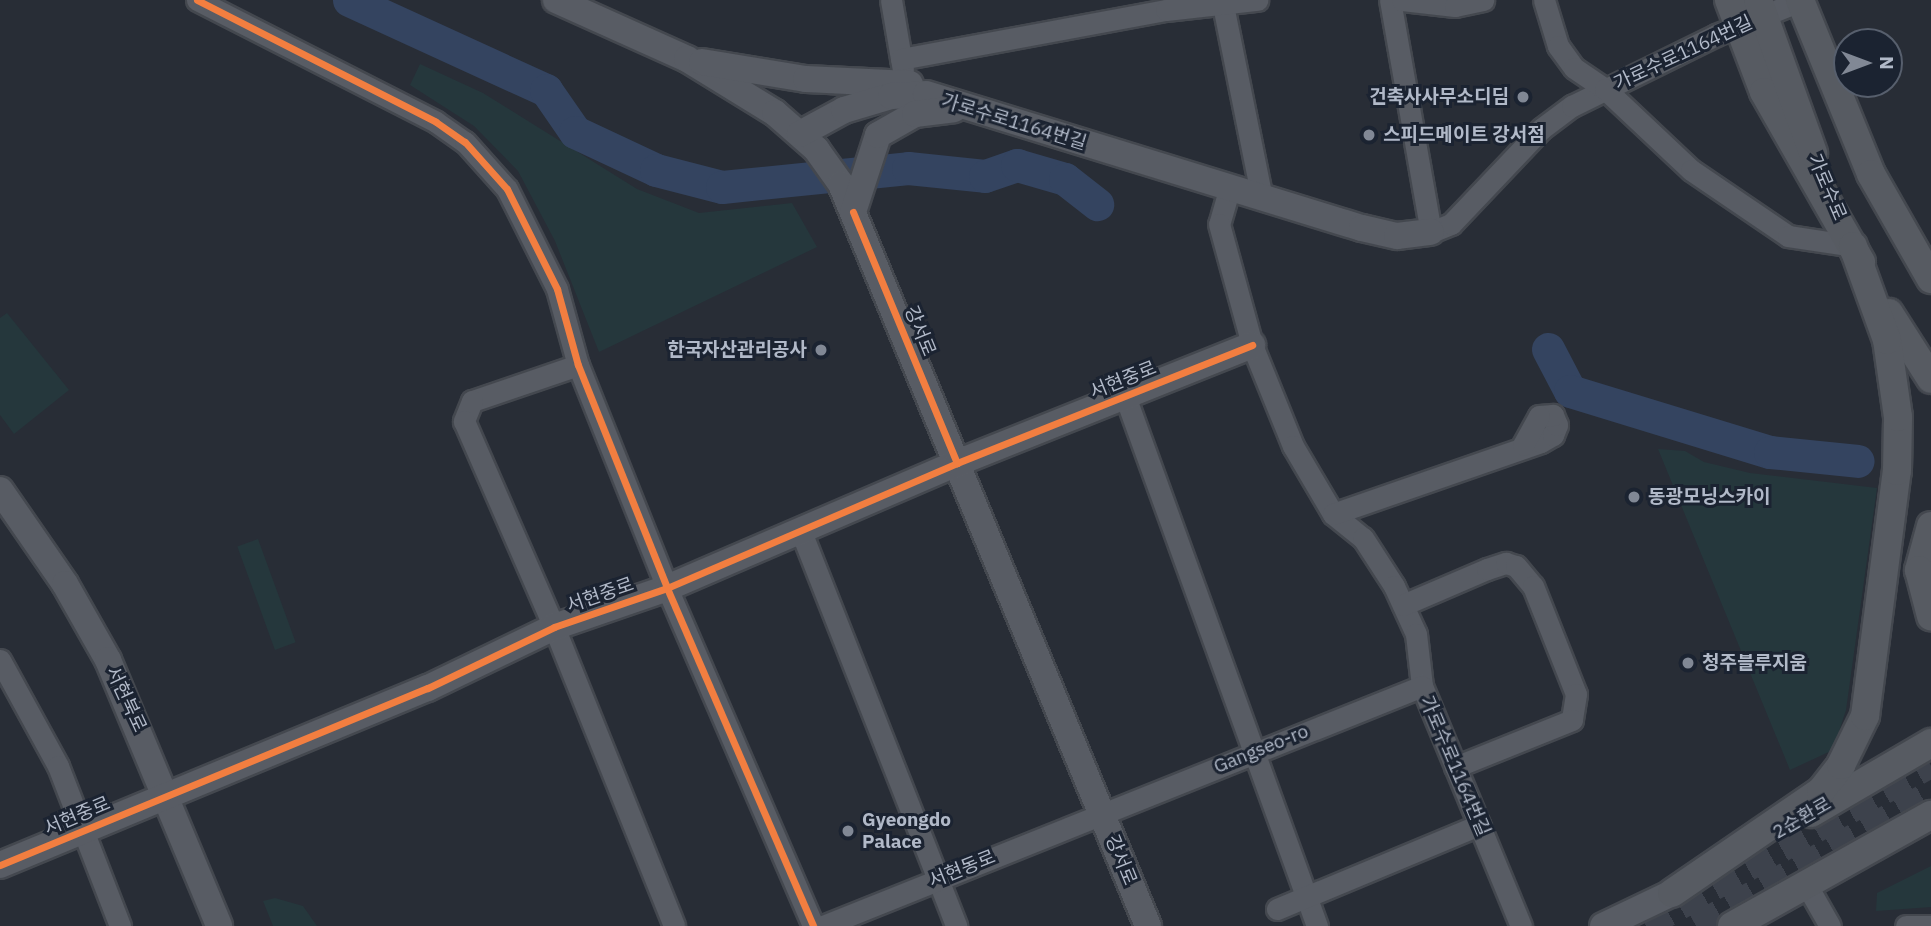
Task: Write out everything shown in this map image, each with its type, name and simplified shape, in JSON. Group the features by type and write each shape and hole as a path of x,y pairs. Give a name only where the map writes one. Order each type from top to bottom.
{"main road":[{"path":"1729,0 1752,14 1795,152 1931,379"},
{"path":"1801,0 1852,129 1931,279"},
{"name":"가로수로","path":"1752,14 1853,246 1931,358"},
{"path":"1810,148 1823,132 1852,129"},
{"path":"1906,236 1931,259"},
{"path":"1672,893 1821,790 1841,765 1865,716 1897,471 1898,416 1887,340 1853,246"},
{"path":"1931,526 1919,570 1931,616"},
{"name":"2순환로","path":"1672,893 1931,743"},
{"path":"1732,926 1931,814"}],"street":[{"path":"197,0 436,122 465,142 523,214 557,289 578,365 667,588 813,926"},
{"path":"556,0 687,60 775,113 808,141"},
{"path":"891,0 911,78"},
{"path":"687,60 806,79 911,78 1166,10 1257,0"},
{"path":"1390,0 1431,232"},
{"path":"1402,0 1455,6 1483,0"},
{"name":"가로수로1164번길","path":"1544,0 1558,46 1574,68 1605,89 1691,170 1747,211 1788,236 1853,246"},
{"name":"가로수로1164번길","path":"808,141 844,110 891,96 911,78 973,108 1262,200 1397,236 1431,232 1451,224 1541,129 1605,89 1752,14 1801,0"},
{"path":"1222,2 1262,200"},
{"path":"853,211 872,145 886,128 915,114 973,108"},
{"name":"강서로","path":"808,141 853,211 1148,926"},
{"name":"가로수로1164번길","path":"1229,190 1219,224 1252,345 1293,446 1333,513 1363,538 1403,606 1416,634 1422,686 1521,926"},
{"name":"서현중로","path":"0,866 428,688 554,627 667,588 957,463 1252,345"},
{"path":"578,365 472,401 464,421 554,627 674,926"},
{"path":"1125,396 1317,926"},
{"path":"1333,513 1523,445"},
{"name":"서현북로","path":"0,490 65,584 108,660 168,796 219,926"},
{"path":"800,529 956,926"},
{"path":"1403,606 1487,569 1506,563 1516,566 1533,586 1576,694 1573,720 1455,767"},
{"path":"0,660 58,766 120,926"},
{"name":"Gangseo-ro","path":"1102,814 1254,750 1422,686"},
{"name":"서현동로","path":"823,926 1102,814"},
{"path":"1277,909 1479,825"},
{"path":"1806,884 1830,926"},
{"path":"1603,926 1672,893"},
{"path":"1906,926 1931,926"}],"shaded area":[{"path":"420,64 483,93 637,189 699,213 792,203 817,247 599,352 555,241 518,171 474,126 410,85"},
{"path":"7,313 69,390 14,434 0,415 0,318"},
{"path":"1658,449 1685,451 1704,462 1750,473 1877,488 1846,710 1833,750 1790,770"},
{"path":"258,539 296,642 275,650 237,547"},
{"path":"1931,866 1931,907 1876,911 1877,893"},
{"path":"275,898 303,906 317,926 273,926 263,901"}],"waterway":[{"path":"349,0 546,90 575,132 656,170 722,187 908,168 985,176 1017,165 1065,179 1097,204"},
{"path":"1548,349 1570,391 1770,452 1858,461"}],"tunnel":[{"path":"1646,926 1931,765"},
{"path":"1696,926 1931,793"}],"cycle path":[{"path":"197,0 436,122 465,142 507,189 557,289 578,365 667,588 813,926"},
{"path":"853,212 957,463"},
{"path":"0,865 428,688 554,627 667,588 957,463 1252,345"}],"place":[{"name":"건축사사무소디딤","path":"1523,97"},
{"name":"스피드메이트 강서점","path":"1369,135"},
{"name":"한국자산관리공사","path":"821,350"},
{"name":"동광모닝스카이","path":"1634,497"},
{"name":"청주블루지움","path":"1688,663"},
{"name":"Gyeongdo Palace","path":"848,831"}]}
